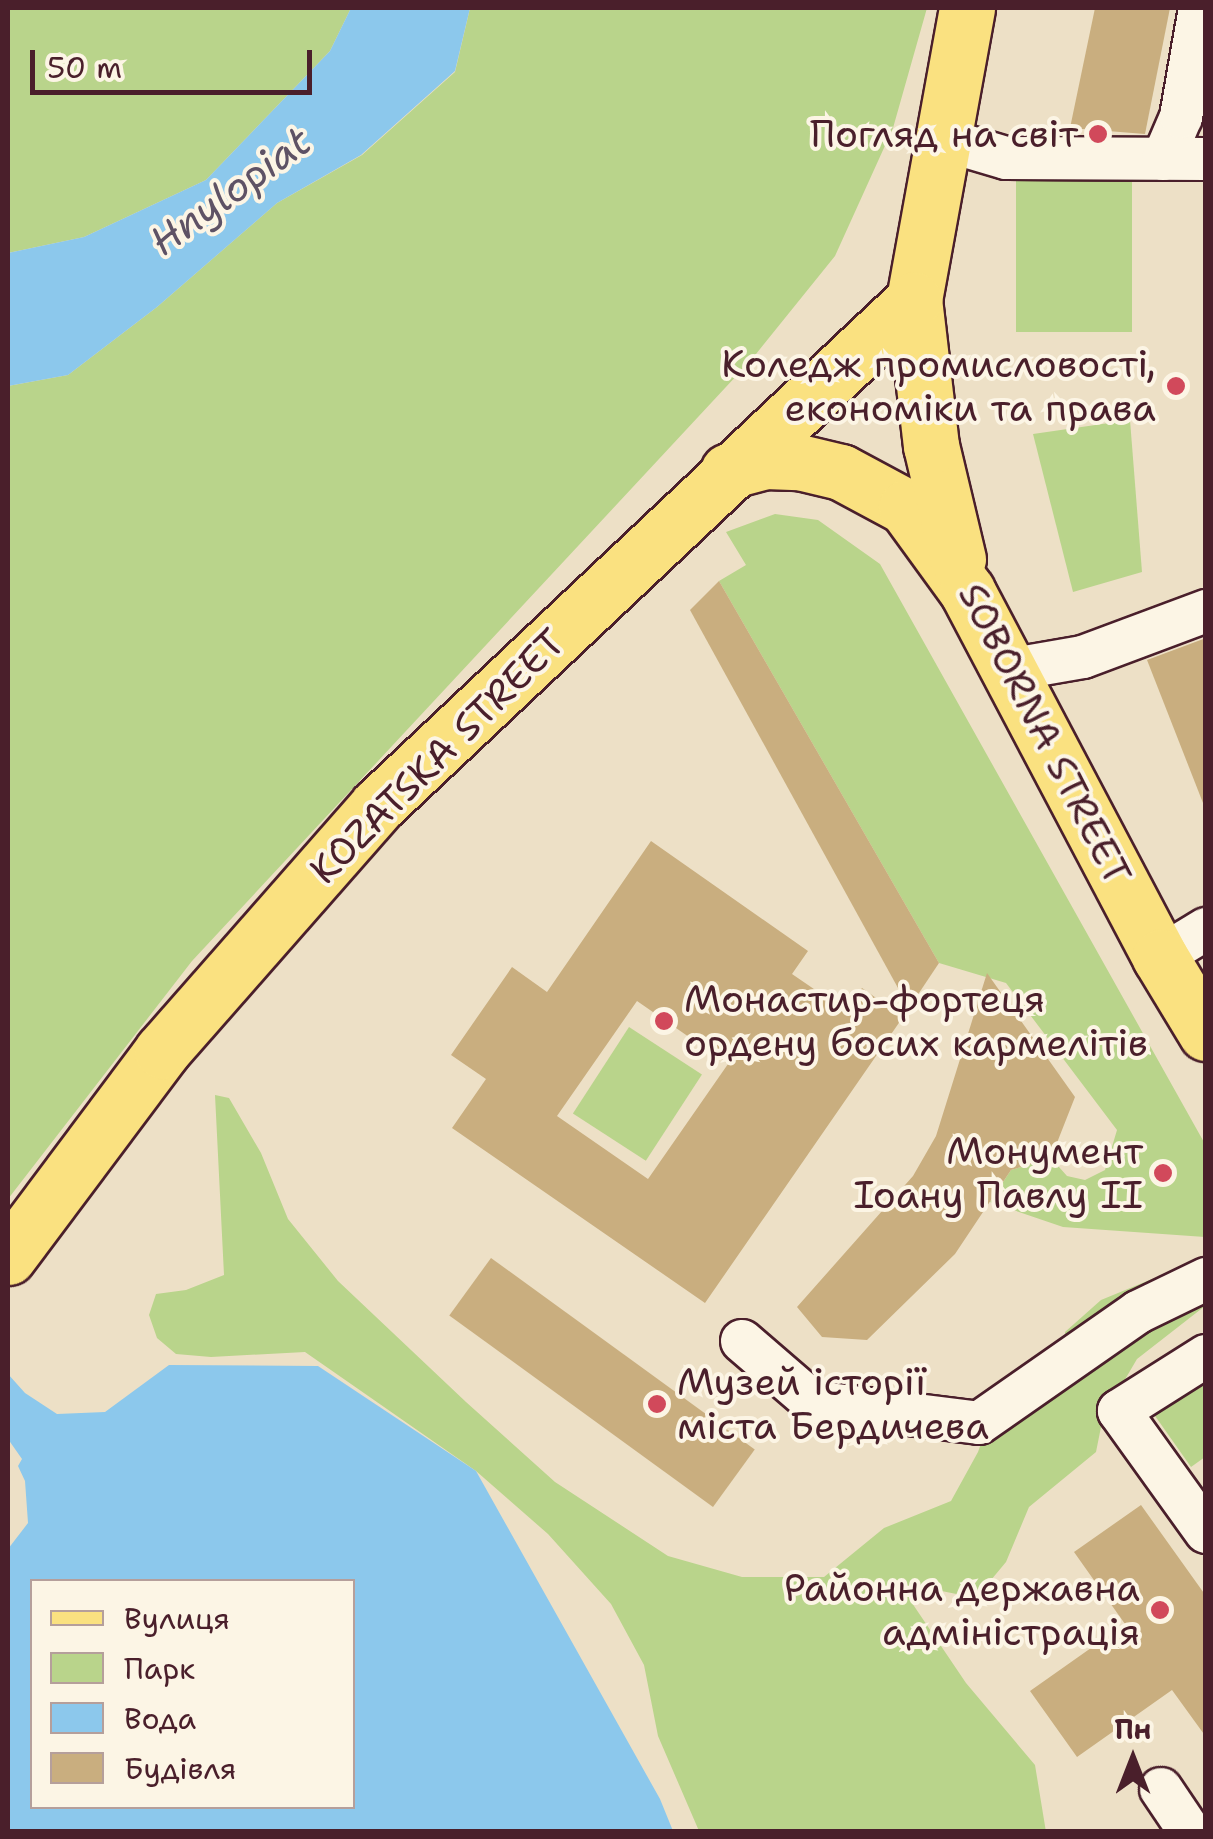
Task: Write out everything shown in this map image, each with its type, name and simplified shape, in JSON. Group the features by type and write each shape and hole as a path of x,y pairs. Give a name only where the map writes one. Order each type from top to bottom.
{"main road":[{"name":"SOBORNA STREET","path":"967,8 914,300 931,446 967,591 1160,957 1206,1034"},
{"name":"KOZATSKA STREET","path":"8,1256 162,1051 376,806 914,300"},
{"path":"728,471 765,461 799,462 879,490 906,507 967,591"}],"lane":[{"path":"1163,159 1181,117 1200,8"},
{"path":"942,139 1006,158 1206,159"},
{"path":"1008,670 1082,657 1206,611"},
{"path":"1160,957 1206,929"},
{"path":"742,1341 812,1402 978,1424 1138,1312 1206,1279"},
{"path":"1206,1356 1120,1411 1206,1532"},
{"path":"1161,1789 1190,1832"}],"green space":[{"path":"8,8 351,8 330,51 206,180 84,237 8,253"},
{"path":"470,8 927,8 893,128 835,256 752,359 192,961 8,1199 8,386 68,375 157,307 277,203 362,155 455,72"},
{"path":"1016,166 1132,166 1132,332 1016,332"},
{"path":"1130,420 1142,572 1073,592 1033,434"},
{"path":"775,514 818,520 880,564 1205,1144 1205,1237 1063,1227 990,1202 1011,1170 1051,1158 1067,1176 1085,1180 1105,1170 1117,1130 1006,983 939,963 719,581 746,565 726,532"},
{"path":"629,1027 702,1074 646,1161 573,1113"},
{"path":"215,1095 229,1098 261,1153 288,1219 338,1281 466,1402 555,1482 668,1556 742,1577 824,1577 884,1528 951,1501 978,1452 1002,1384 1019,1378 1048,1402 1069,1386 1065,1332 1101,1300 1191,1263 1206,1284 1205,1306 1137,1359 1103,1417 1096,1452 1029,1507 1006,1562 976,1598 917,1586 912,1603 966,1683 1035,1765 1046,1832 699,1831 658,1736 644,1665 611,1604 548,1534 476,1471 305,1352 211,1357 176,1354 157,1338 149,1315 156,1294 186,1290 224,1275"},
{"path":"1205,1376 1205,1457 1191,1467 1153,1413"}],"water":[{"name":"Hnylopiat","path":"351,8 470,8 455,71 361,155 277,203 157,307 68,375 8,386 8,253 84,237 206,180 330,51"},
{"path":"169,1365 318,1366 476,1471 660,1799 673,1831 8,1831 8,1549 28,1523 25,1481 18,1466 22,1459 8,1439 8,1374 25,1393 57,1414 105,1412"}],"building":[{"path":"1095,8 1170,8 1145,134 1070,128"},
{"path":"719,581 939,963 909,1008 690,610"},
{"path":"1206,638 1206,803 1203,803 1147,660"},
{"path":"651,841 808,951 792,974 846,1011 862,988 903,1017 705,1303 452,1128 486,1079 451,1055 512,967 547,992","holes":["637,1001 728,1064 648,1179 557,1116"]},
{"path":"987,973 1075,1097 1051,1158 1011,1170 955,1254 867,1340 822,1337 797,1307 913,1176 936,1136"},
{"path":"491,1258 755,1450 713,1507 449,1315"},
{"path":"1141,1505 1206,1596 1206,1737 1172,1690 1077,1757 1030,1691 1125,1624 1074,1552"}],"place":[{"name":"Погляд на світ","path":"1098,134"},
{"name":"Коледж промисловості, економіки та права","path":"1176,386"},
{"name":"Монастир-фортеця ордену босих кармелітів","path":"664,1021"},
{"name":"Монумент Іоану Павлу ІІ","path":"1163,1173"},
{"name":"Музей історії міста Бердичева","path":"657,1404"},
{"name":"Районна державна адміністрація","path":"1160,1610"}]}
